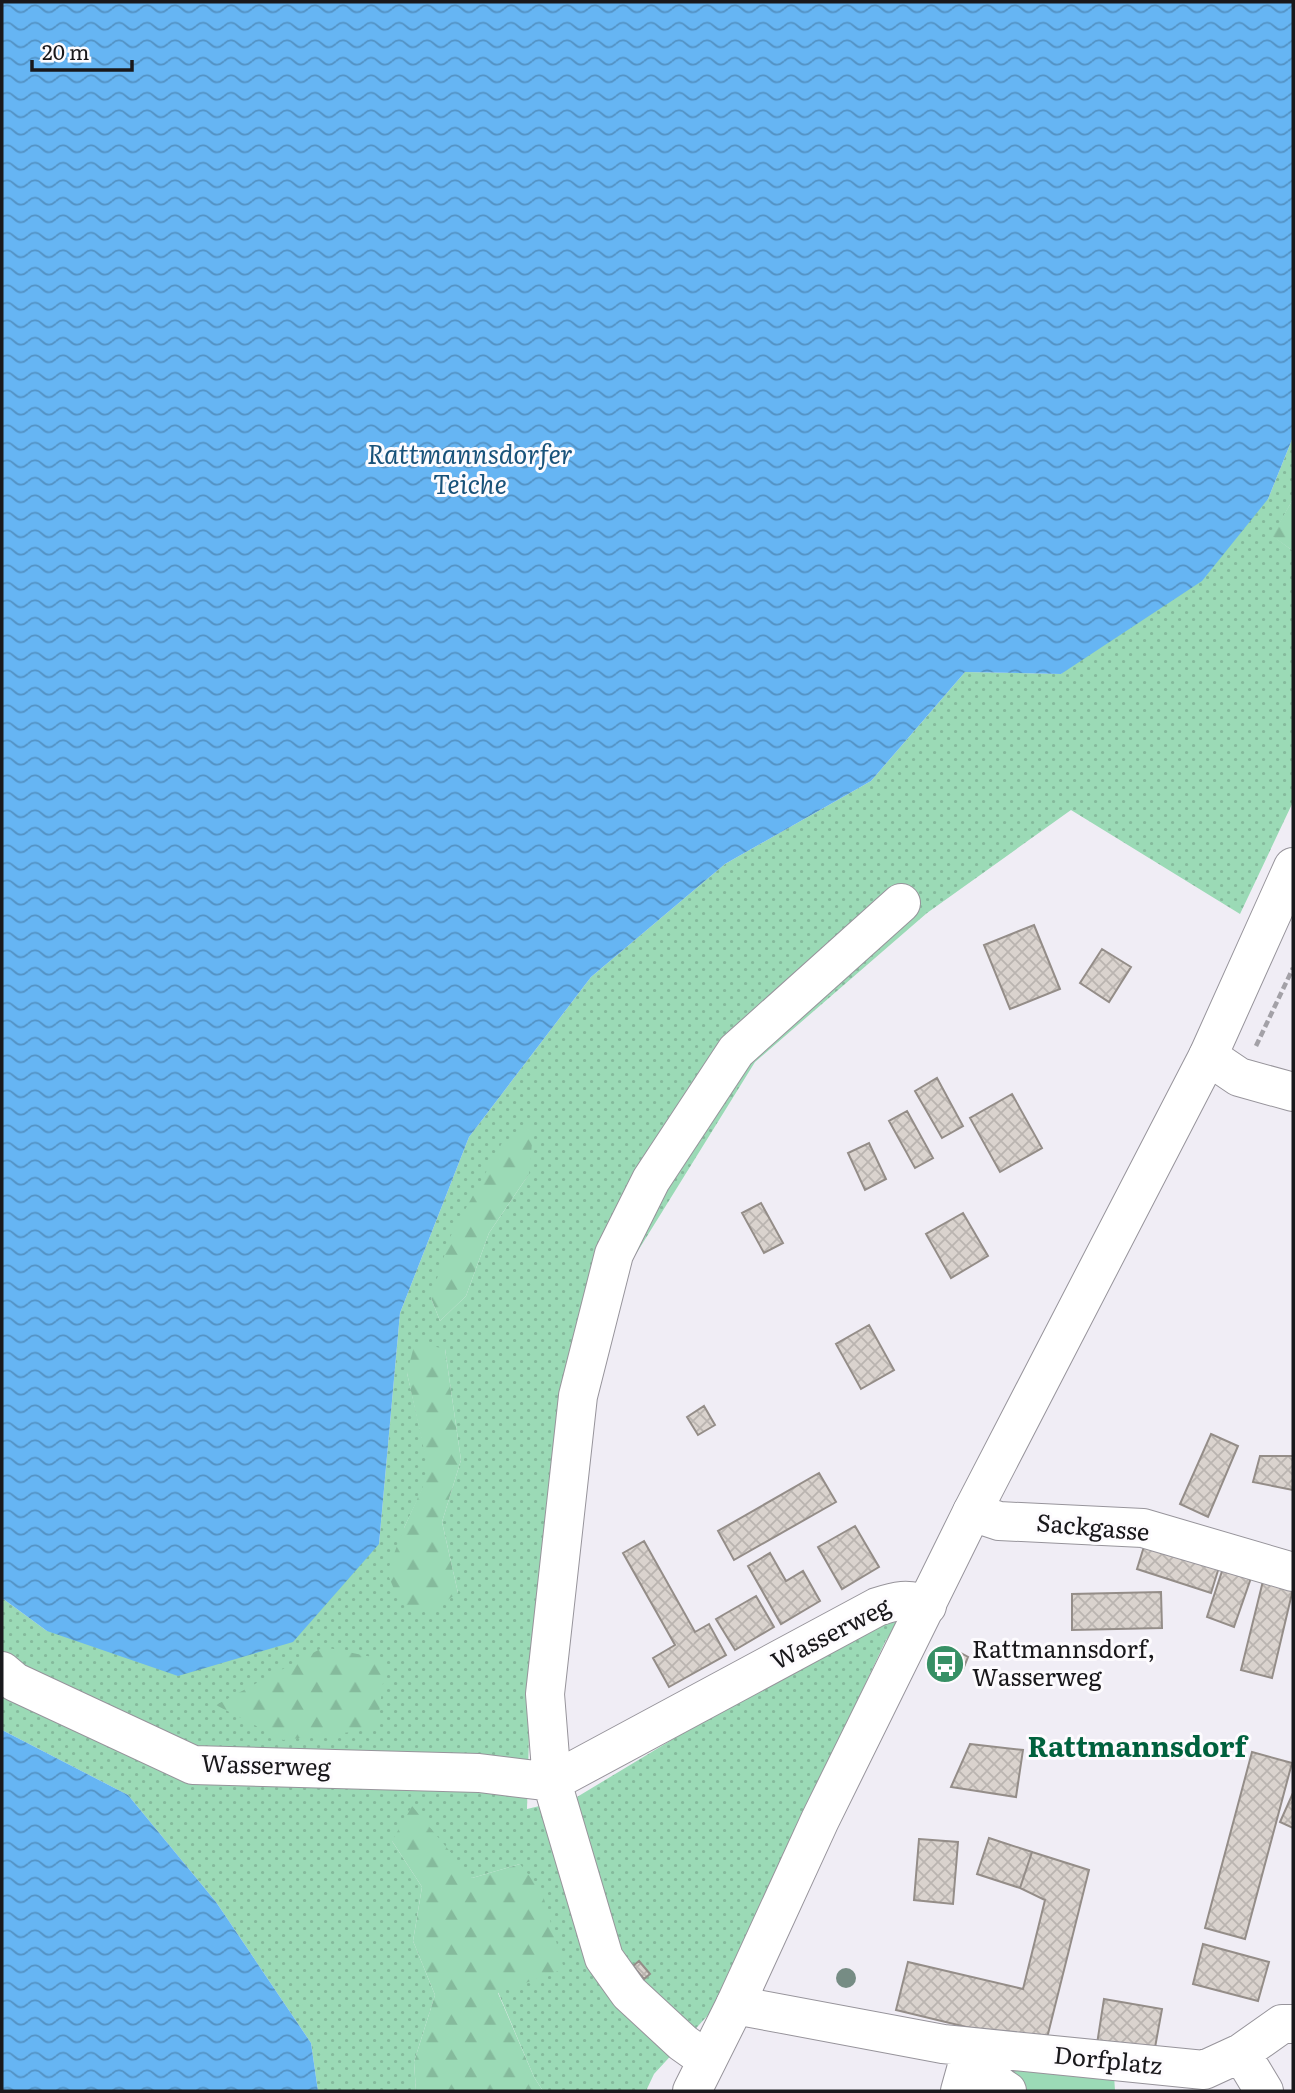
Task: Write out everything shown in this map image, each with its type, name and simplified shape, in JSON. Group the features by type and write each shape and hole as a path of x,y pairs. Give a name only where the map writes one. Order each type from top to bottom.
{"street":[{"path":"700,2075 820,1819 972,1512 1208,1056 1293,867"},
{"path":"700,2075 683,2043 629,1993 604,1958 552,1782 545,1694 578,1396 614,1254 651,1180 736,1051 901,903"},
{"path":"1208,1056 1239,1077 1293,1092"},
{"name":"Sackgasse","path":"972,1512 999,1521 1143,1528 1293,1572"},
{"name":"Wasserweg","path":"2,1671 15,1682 193,1765 479,1773 552,1782 877,1607 901,1600 918,1601 927,1606"},
{"name":"Dorfplatz","path":"735,2005 943,2044 1204,2070 1241,2053 1282,2024 1293,2024"},
{"path":"960,2091 972,2048"},
{"path":"972,2048 975,2056 1000,2087 1007,2091"},
{"path":"1241,2053 1264,2091"}],"green space":[{"path":"1293,437 1293,499 1273,536 1293,551 1293,802 1240,914 1071,810 927,913 755,1062 631,1262 596,1404 530,1699 527,1809 577,1797 824,1648 890,1616 902,1622 886,1640 710,2013 654,2074 646,2091 543,2091 534,2077 498,1992 520,1864 472,1878 392,1841 422,1887 413,1941 435,1995 414,2062 416,2091 318,2091 311,2043 216,1902 128,1795 2,1730 2,1598 47,1631 379,1544 400,1313 469,1137 591,977 725,864 871,781 965,672 1061,674 1268,499","holes":["529,1174 489,1233 466,1296 440,1321 431,1298","445,1349 461,1460 442,1522 458,1593 404,1528 430,1473 407,1373"]},
{"path":"1293,499 1293,551 1272,536"},
{"path":"534,1123 529,1174 489,1233 466,1296 440,1321 431,1298 450,1237 502,1143"},
{"path":"415,1342 445,1349 461,1460 442,1522 458,1593 429,1612 400,1604 387,1572 429,1473 407,1373"},
{"path":"324,1647 386,1660 377,1729 283,1740 216,1705"},
{"path":"412,1806 472,1878 520,1864 542,1892 564,1969 498,1993 534,2077 543,2091 416,2091 414,2062 435,1995 413,1941 422,1887 392,1841"},
{"path":"1004,2062 1114,2075 1115,2091 1022,2091"}],"water":[{"name":"Rattmannsdorfer Teiche","path":"2,2 1293,2 1293,437 1268,499 1202,581 1061,674 965,672 871,781 725,864 591,977 469,1137 400,1313 379,1544 293,1642 178,1676 47,1631 2,1598"},
{"path":"2,1730 128,1795 216,1902 311,2043 318,2091 2,2091"}],"building":[{"path":"1034,925 1060,989 1010,1009 984,945"},
{"path":"1102,949 1131,967 1109,1002 1080,983"},
{"path":"937,1078 963,1126 942,1138 915,1091"},
{"path":"1012,1094 1042,1148 1000,1172 970,1118"},
{"path":"907,1111 933,1158 915,1168 889,1121"},
{"path":"869,1143 886,1179 865,1190 848,1153"},
{"path":"761,1203 783,1243 764,1253 742,1213"},
{"path":"963,1213 988,1256 951,1278 926,1234"},
{"path":"869,1325 894,1370 861,1389 836,1344"},
{"path":"704,1406 715,1425 698,1435 687,1417"},
{"path":"1211,1434 1238,1446 1208,1517 1180,1504"},
{"path":"1260,1456 1293,1456 1293,1490 1253,1482"},
{"path":"819,1473 836,1502 734,1560 718,1531"},
{"path":"855,1526 879,1567 842,1589 818,1547"},
{"path":"1146,1540 1220,1564 1211,1593 1137,1569"},
{"path":"644,1541 695,1632 709,1624 726,1655 669,1687 653,1658 675,1645 623,1553"},
{"path":"770,1553 786,1581 803,1571 820,1601 781,1624 748,1566"},
{"path":"1224,1565 1252,1575 1234,1627 1207,1617"},
{"path":"1263,1581 1293,1589 1272,1678 1241,1670"},
{"path":"1161,1592 1162,1628 1072,1630 1072,1594"},
{"path":"756,1596 774,1627 735,1650 716,1619"},
{"path":"961,1653 968,1657 962,1672 954,1668"},
{"path":"970,1744 1023,1750 1016,1797 951,1787"},
{"path":"1252,1752 1292,1763 1245,1939 1205,1928"},
{"path":"1293,1793 1293,1828 1280,1822"},
{"path":"989,1838 1032,1852 1020,1888 977,1874"},
{"path":"919,1839 958,1842 953,1904 914,1900"},
{"path":"1032,1852 1089,1870 1045,2046 896,2010 908,1962 1023,1989 1045,1900 1020,1888"},
{"path":"1203,1944 1269,1962 1258,2001 1193,1984"},
{"path":"639,1961 650,1974 644,1979 633,1966"},
{"path":"1104,1999 1162,2009 1154,2053 1097,2044"}],"place":[{"name":"Rattmannsdorf, Wasserweg","path":"945,1664"}],"district":[{"name":"Rattmannsdorf","path":"1137,1747"}]}
